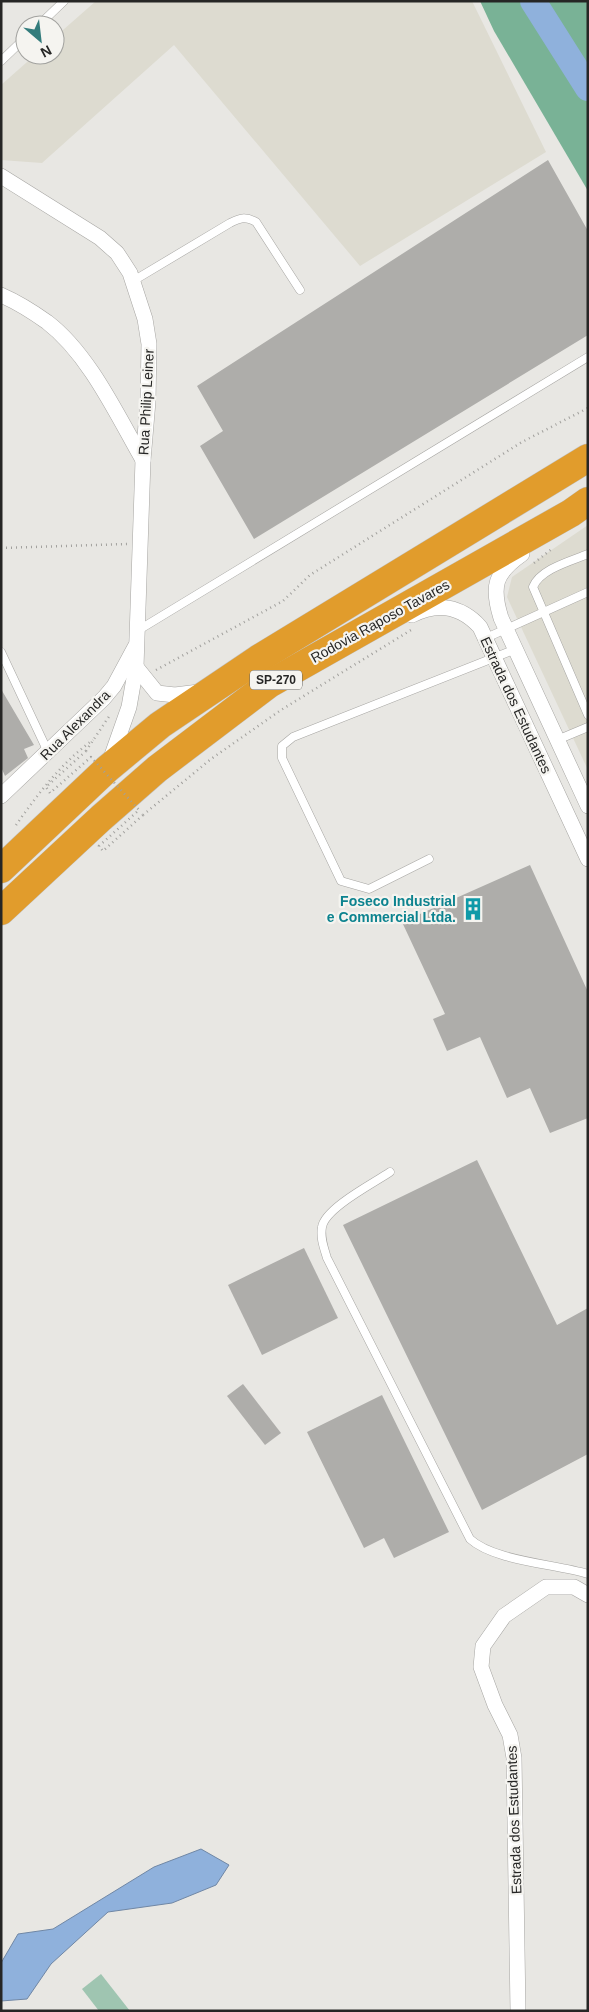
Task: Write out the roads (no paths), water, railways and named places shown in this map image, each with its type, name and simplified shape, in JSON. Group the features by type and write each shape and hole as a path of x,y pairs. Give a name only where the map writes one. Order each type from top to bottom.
{"highway":[{"name":"Rodovia Raposo Tavares","path":"1,869 107,769 160,725 258,659 588,458"},
{"name":"Rodovia Raposo Tavares","path":"1,911 100,818 157,769 269,684 588,502"}],"street":[{"name":"Rua Philip Leiner","path":"1,176 100,238 117,253 133,281 145,319 150,344 143,460 137,638 139,672 107,769"},
{"path":"1,294 47,322 65,339 89,369 143,460"},
{"name":"Estrada dos Estudantes","path":"588,508 508,564 496,583 496,602 506,629 588,806"},
{"name":"Estrada dos Estudantes","path":"269,684 330,662 423,610 446,607 463,612 472,619 486,638 588,859"},
{"name":"Rua Alexandra","path":"1,796 90,713 114,686 137,638"},
{"path":"139,672 157,693 164,695 210,690"},
{"name":"Estrada dos Estudantes","path":"518,2011 514,1758 510,1734 495,1705 481,1667 483,1646 504,1616 546,1587 574,1587 588,1594"}],"lane":[{"path":"49,15 64,1"},
{"path":"1,61 15,48"},
{"path":"133,281 230,223 240,218 249,218 256,222 300,290"},
{"path":"137,638 588,356"},
{"path":"588,554 535,580 534,593 588,714"},
{"path":"486,638 588,592"},
{"path":"429,859 369,890 341,881 282,758 282,746 293,737 516,649"},
{"path":"1,652 48,752"},
{"path":"557,740 588,727"},
{"path":"390,1172 340,1205 328,1216 322,1226 322,1238 327,1258 470,1539 478,1546 495,1553 588,1574"}],"water":[{"path":"201,1849 229,1865 216,1885 172,1903 108,1912 51,1964 27,1999 1,2001 1,1963 18,1934 53,1929 154,1867"}],"waterway":[{"path":"533,1 588,88"}],"place":[{"name":"Foseco Industrial e Commercial Ltda.","path":"473,909"}]}
